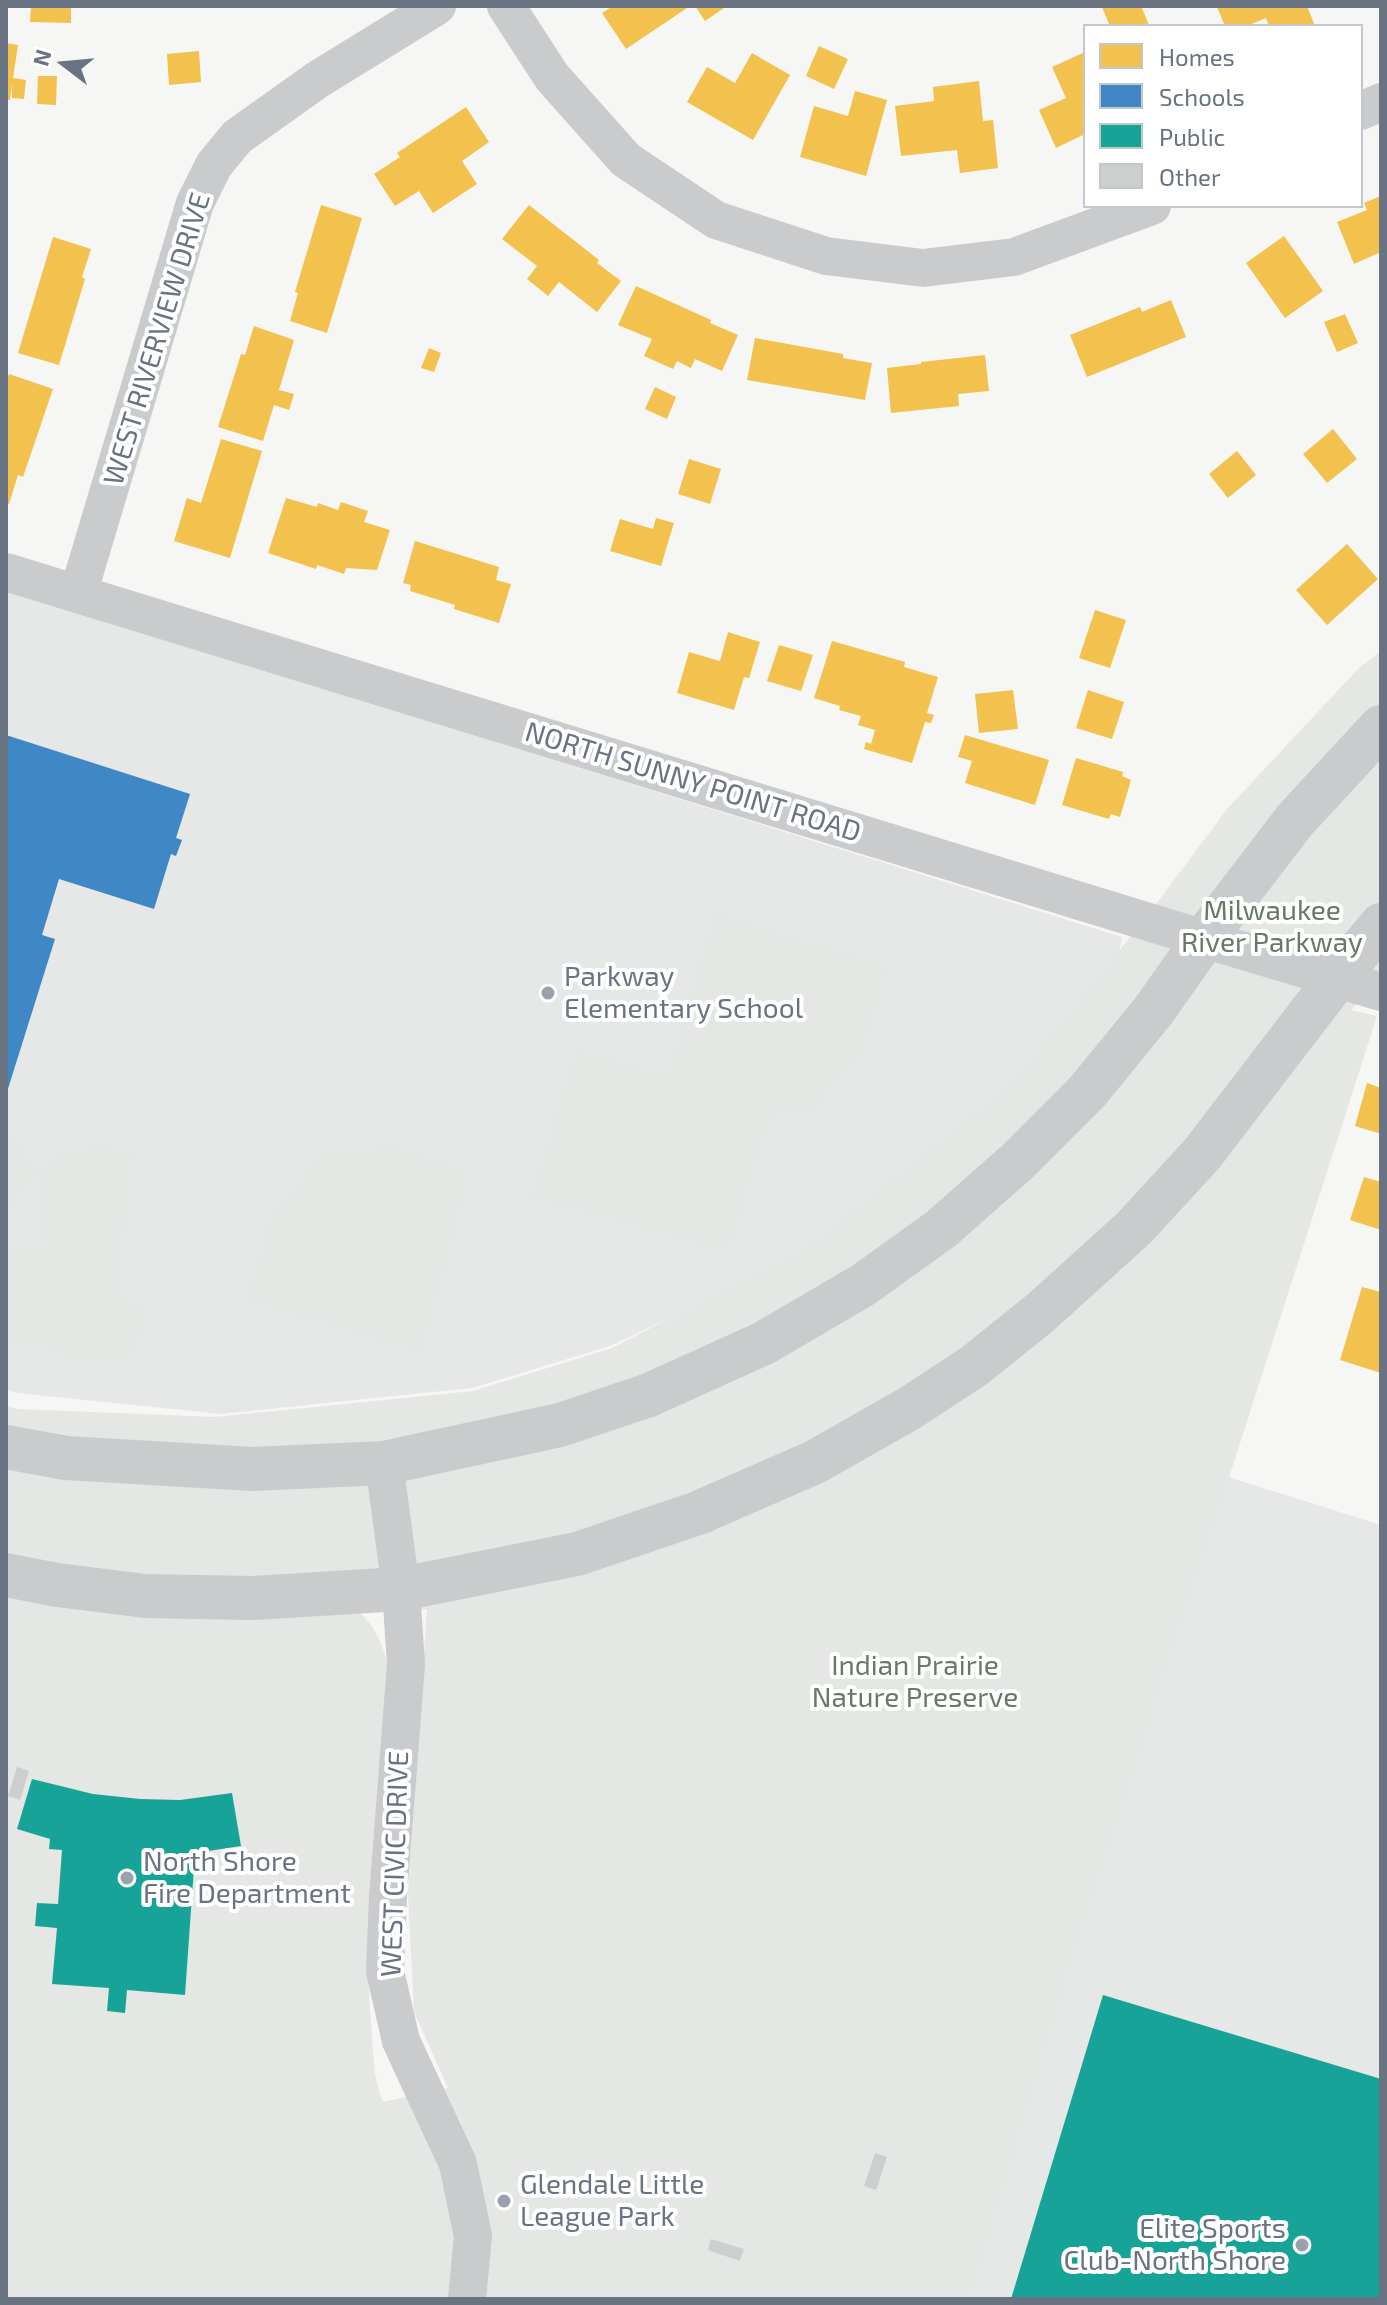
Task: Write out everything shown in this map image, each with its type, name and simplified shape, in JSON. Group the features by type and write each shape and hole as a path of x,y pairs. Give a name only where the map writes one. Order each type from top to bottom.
{"street":[{"name":"WEST RIVERVIEW DRIVE","path":"78,594 195,203 214,165 237,137 317,80 437,6"},
{"path":"506,6 552,77 626,160 716,220 826,256 923,268 1014,257 1147,208"},
{"name":"NORTH SUNNY POINT ROAD","path":"6,572 1381,992"},
{"path":"6,1447 66,1458 253,1469 384,1463 560,1425 649,1395 764,1343 863,1285 941,1229 1018,1161 1077,1102 1154,1010 1295,820 1381,727"},
{"path":"6,1575 145,1596 253,1598 401,1589 577,1554 698,1513 815,1462 910,1408 974,1366 1134,1228 1202,1154 1381,925"},
{"name":"WEST CIVIC DRIVE","path":"384,1463 401,1589 406,1664 385,1971 401,2041 458,2164 473,2236 467,2299"}],"shaded area":[{"name":"Parkway Elementary School","path":"6,589 1122,937 1118,958 1011,1087 802,1255 610,1346 472,1388 221,1414 6,1390"},
{"path":"1228,1477 1381,1525 1381,2299 973,2299 1080,1942"}],"green space":[{"path":"1381,651 1381,980 1351,1010 1377,1016 1080,1942 973,2299 6,2299 6,1406 17,1409 215,1417 473,1391 612,1348 801,1250 1007,1086 1145,919 1227,809 1359,668","holes":["427,1609 408,1894 414,2012 448,2088 383,2102 374,2064 369,1936 373,1847 389,1670 379,1639 360,1613"]},
{"path":"713,910 890,965 863,1055 810,1114 771,1118 729,1254 529,1199 575,1047 667,1074"},
{"path":"12,1135 41,1174 59,1152 93,1144 135,1149 122,1266 123,1297 149,1308 137,1354 110,1362 77,1363 41,1344 6,1342 6,1245 49,1249 36,1230 41,1177 19,1193 11,1218 6,1217 6,1140"},
{"path":"397,1144 471,1173 423,1355 245,1302 271,1211 324,1152"}],"building: Homes":[{"path":"31,6 71,6 71,23 30,22"},
{"path":"613,6 690,6 626,49 602,13"},
{"path":"695,6 727,6 705,21"},
{"path":"1141,6 1149,24 1109,24 1102,7"},
{"path":"1307,6 1314,24 1268,24 1266,18 1252,24 1224,24 1217,7"},
{"path":"6,43 18,45 13,78 26,80 24,99 12,98 12,84 10,100 6,100"},
{"path":"819,46 848,59 834,89 806,76"},
{"path":"199,51 201,82 169,85 167,54"},
{"path":"752,53 790,75 753,140 687,102 707,67 735,83"},
{"path":"1083,53 1083,135 1056,148 1039,110 1066,98 1052,67"},
{"path":"38,76 57,76 56,105 37,104"},
{"path":"979,81 983,121 993,120 998,168 960,173 957,150 901,156 895,106 934,101 933,87"},
{"path":"855,91 887,100 866,176 800,157 814,106 848,116"},
{"path":"466,107 489,142 462,161 477,184 433,213 419,191 395,206 374,174 400,157 397,153"},
{"path":"1381,196 1381,252 1354,264 1337,222 1367,210 1364,203"},
{"path":"321,205 362,218 327,333 290,321 298,293 295,292"},
{"path":"529,205 621,281 597,312 559,282 548,296 527,279 537,266 502,239"},
{"path":"1284,236 1323,291 1285,318 1246,263"},
{"path":"53,237 91,249 59,365 18,353"},
{"path":"636,286 738,335 722,371 695,359 691,368 677,361 673,369 644,356 652,339 618,325"},
{"path":"1171,300 1186,337 1087,377 1070,335 1140,307 1142,312"},
{"path":"1345,314 1358,343 1337,352 1324,322"},
{"path":"254,326 294,340 279,390 294,394 289,410 274,405 263,441 218,427 241,354 245,355"},
{"path":"755,338 843,354 843,358 872,363 865,400 747,380"},
{"path":"429,348 441,353 434,372 421,368"},
{"path":"985,355 989,391 958,394 959,406 891,413 887,368"},
{"path":"9,374 53,389 23,477 18,475 9,504 6,503 6,382"},
{"path":"655,387 676,397 667,419 645,409"},
{"path":"1333,429 1357,459 1327,483 1303,454"},
{"path":"221,439 262,451 230,558 174,541 187,498 201,503"},
{"path":"1237,451 1256,475 1228,498 1209,474"},
{"path":"689,459 721,469 710,504 678,494"},
{"path":"286,498 338,510 341,502 368,511 364,522 390,530 377,570 346,568 344,574 317,565 316,569 268,553"},
{"path":"656,518 674,523 661,566 610,551 620,519 653,529"},
{"path":"415,541 499,567 496,580 511,584 499,623 410,591 411,585 403,583"},
{"path":"1347,544 1378,579 1327,625 1296,590"},
{"path":"1095,610 1126,620 1110,668 1079,658"},
{"path":"728,632 760,642 749,678 744,677 734,710 677,693 689,652 720,661"},
{"path":"832,641 905,662 904,667 938,677 927,713 934,715 931,723 925,722 912,763 864,749 866,742 871,744 875,730 858,725 861,716 814,698"},
{"path":"779,645 813,655 801,691 767,681"},
{"path":"1013,690 1018,729 979,733 975,694"},
{"path":"1088,690 1124,702 1112,739 1076,728"},
{"path":"965,735 1049,760 1035,805 965,783 972,761 958,757"},
{"path":"1076,758 1123,772 1122,776 1131,780 1120,817 1111,814 1109,819 1062,805"},
{"path":"1367,1083 1381,1088 1381,1134 1355,1126"},
{"path":"1364,1177 1381,1182 1381,1230 1350,1220"},
{"path":"1362,1287 1381,1292 1381,1373 1340,1360"}],"building: Schools":[{"path":"6,735 190,794 176,838 182,840 176,856 171,854 154,909 59,879 42,935 55,939 7,1092"}],"building: Public":[{"name":"North Shore Fire Department","path":"32,1779 93,1794 140,1799 180,1800 232,1793 241,1846 195,1853 185,1995 127,1990 125,2013 107,2011 109,1988 52,1984 57,1928 35,1926 37,1903 58,1904 62,1850 49,1849 50,1839 17,1829"},
{"path":"1103,1995 1381,2079 1381,2299 1011,2299"}],"building: Other":[{"path":"17,1767 29,1771 20,1800 8,1796"},
{"path":"875,2153 887,2157 876,2190 864,2186"},
{"path":"711,2239 744,2249 740,2261 708,2250"}],"place":[{"name":"Parkway Elementary School","path":"548,993"},
{"name":"North Shore Fire Department","path":"127,1878"},
{"name":"Glendale Little League Park","path":"504,2201"},
{"name":"Elite Sports Club-North Shore","path":"1302,2245"}],"park label":[{"name":"Milwaukee River Parkway","path":"1272,927"},
{"name":"Indian Prairie Nature Preserve","path":"915,1682"}]}
